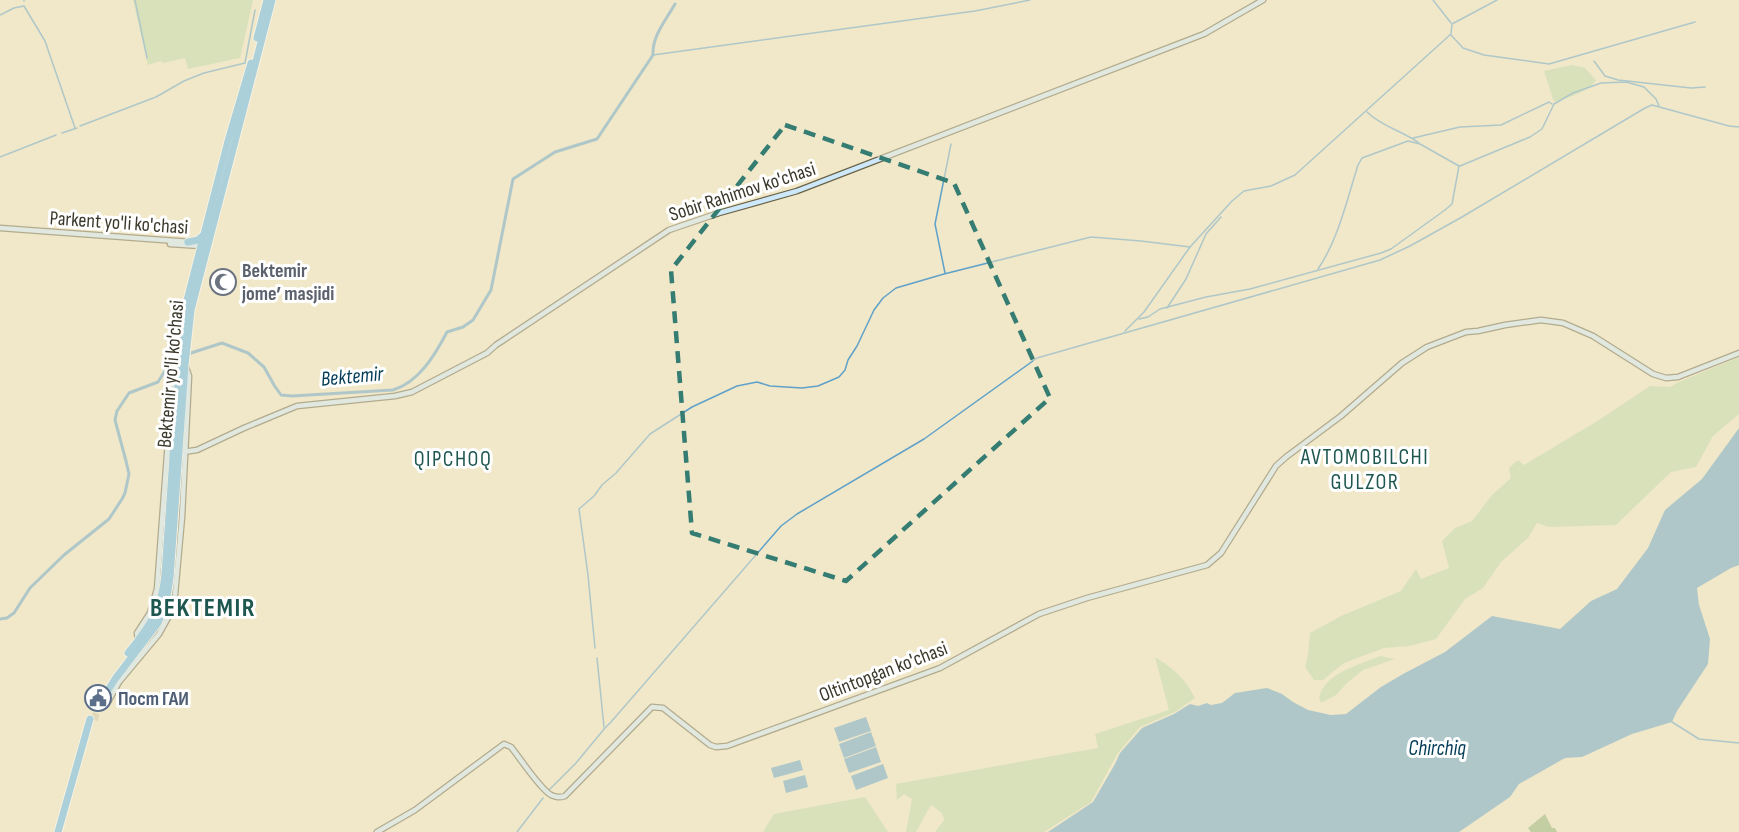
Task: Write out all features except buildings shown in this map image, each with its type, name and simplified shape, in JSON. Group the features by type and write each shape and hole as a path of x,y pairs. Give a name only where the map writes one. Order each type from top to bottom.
{"highway":[{"name":"Bektemir yo'li ko'chasi","path":"183,351 205,234 267,0"},
{"name":"Bektemir yo'li ko'chasi","path":"140,643 158,623 167,600 176,511 177,453 186,308 198,258 272,0"},
{"path":"198,258 196,251 189,244 205,234"},
{"name":"Bektemir yo'li ko'chasi","path":"101,702 140,643 157,613 164,591 177,453"},
{"path":"176,497 183,490"},
{"path":"176,511 182,517"},
{"path":"140,643 152,642"},
{"path":"59,832 92,720"}],"street":[{"name":"Sobir Rahimov ko'chasi","path":"177,453 201,448 297,406 391,397 412,392 487,353 669,230 797,191 1193,38 1220,26 1263,0"},
{"name":"Parkent yo'li ko'chasi","path":"0,229 203,245"},
{"name":"Oltintopgan ko'chasi","path":"377,832 414,810 504,744 511,747 546,791 554,796 564,796 652,707 663,708 710,745 722,748 936,670 1040,614 1087,598 1207,565 1221,553 1276,466 1286,457 1341,416 1402,363 1426,347 1466,332 1478,332 1505,325 1541,320 1563,323 1593,336 1653,374 1666,378 1678,378 1739,353"},
{"name":"Bektemir yo'li ko'chasi","path":"101,702 166,622 175,595 183,490 177,453 189,387 189,376 182,364"}],"highlighted area":[{"path":"785,125 954,183 1050,398 846,581 692,533 671,270"}],"green space":[{"path":"133,0 253,0 240,58 188,69 185,58 148,65"},
{"path":"1572,65 1585,68 1596,80 1583,91 1554,102 1544,71"},
{"path":"1739,357 1739,414 1713,436 1696,467 1671,472 1616,525 1549,527 1537,523 1528,538 1501,562 1483,588 1465,599 1436,639 1410,646 1384,648 1344,663 1323,680 1314,680 1305,667 1310,633 1341,616 1401,591 1416,569 1421,579 1449,568 1442,541 1455,528 1472,521 1492,495 1511,478 1509,468 1518,460 1524,465 1650,386 1670,387"},
{"path":"1380,656 1395,659 1363,670 1336,695 1321,703 1319,698 1322,689 1335,676"},
{"path":"1155,657 1178,674 1195,698 1175,712 1140,727 1118,753 1091,802 1044,832 935,832 944,820 942,813 931,805 916,832 906,832 912,799 904,794 897,800 896,784 1098,748 1095,734 1169,710"},
{"path":"865,797 888,832 763,832 774,814"},
{"path":"1545,814 1552,828 1555,828 1557,832 1531,832 1528,828"}],"water":[{"name":"Chirchiq","path":"1739,428 1739,565 1697,588 1699,605 1710,639 1708,664 1672,722 1632,734 1582,757 1565,758 1519,784 1510,797 1459,832 1048,832 1093,802 1120,753 1142,728 1190,704 1198,706 1207,703 1211,705 1222,703 1235,693 1267,688 1282,694 1308,710 1331,715 1346,714 1381,687 1445,652 1492,616 1560,629 1591,601 1617,589 1648,548 1665,510 1702,479"},
{"path":"866,717 871,731 839,742 834,728"},
{"path":"871,732 876,746 844,758 839,744"},
{"path":"876,747 881,762 849,773 844,759"},
{"path":"800,760 803,770 774,778 771,768"},
{"path":"883,764 888,778 856,790 851,776"},
{"path":"805,775 808,787 786,793 783,781"}],"waterway":[{"path":"135,0 147,58"},
{"path":"653,55 975,11 1030,0"},
{"path":"1433,0 1451,23"},
{"path":"1125,331 1144,312 1190,247 1232,201 1244,191 1271,186 1295,175 1451,34 1452,24 1497,0"},
{"name":"Bektemir","path":"188,354 222,343 248,353 264,367 281,395 393,390 411,381 425,367 447,332 463,327 473,320 491,290 513,179 555,152 597,139 653,55 657,35 675,4"},
{"path":"0,15 24,6 45,41 75,128"},
{"path":"80,126 156,97 204,73 245,63 255,10"},
{"path":"1451,35 1463,48 1484,55 1549,64 1695,22"},
{"path":"1594,61 1605,76 1618,80 1691,88 1705,87"},
{"path":"1460,166 1530,137 1542,129 1554,104 1573,93 1601,83 1626,82 1644,87 1656,99 1659,106"},
{"path":"1413,138 1460,127 1501,125 1549,102 1552,104"},
{"path":"549,790 576,763 781,526 797,514 924,439 1037,358 1380,260 1462,217 1652,105 1739,127"},
{"path":"1367,112 1419,143"},
{"path":"62,133 77,128"},
{"path":"0,157 56,135"},
{"path":"1318,269 1337,233 1362,158 1408,141 1420,144 1459,166"},
{"path":"945,273 935,224 951,144"},
{"path":"1139,319 1148,317 1160,309 1250,289 1391,249 1452,204 1459,166"},
{"path":"1167,308 1186,279 1206,234 1221,217"},
{"path":"595,648 579,509 616,473 650,434 692,407 737,386 757,382 770,386 802,388 818,386 839,377 845,370 874,310 883,298 896,288 1091,237 1190,247"},
{"name":"Bektemir","path":"0,619 7,618 14,613 30,588 64,555 109,519 125,493 129,474 115,420 117,411 129,393 158,382 171,361 179,357"},
{"path":"597,658 604,727"},
{"path":"1672,722 1699,739 1739,743"},
{"path":"517,832 543,798"}],"tunnel":[{"path":"94,720 100,703"}],"place":[{"name":"Bektemir jome’ masjidi","path":"223,282"},
{"name":"Пост ГАИ","path":"98,698"}],"district":[{"name":"QIPCHOQ","path":"453,458"},
{"name":"AVTOMOBILCHI GULZOR","path":"1365,468"},
{"name":"BEKTEMIR","path":"203,607"}]}
